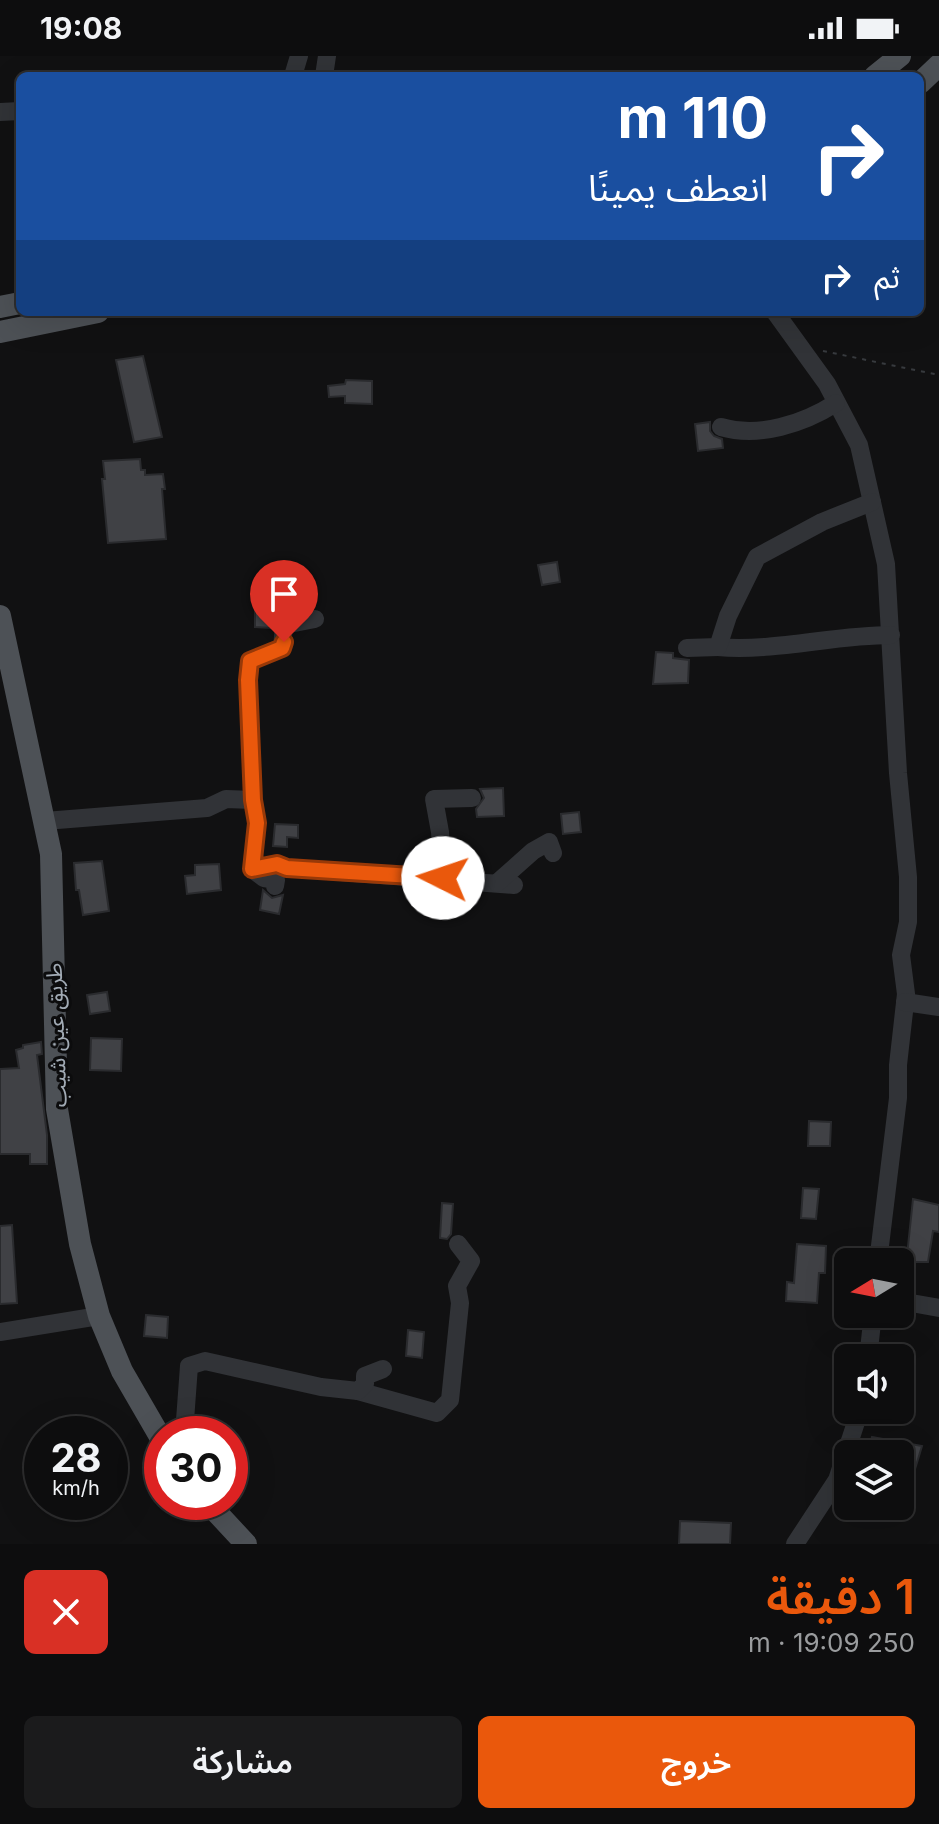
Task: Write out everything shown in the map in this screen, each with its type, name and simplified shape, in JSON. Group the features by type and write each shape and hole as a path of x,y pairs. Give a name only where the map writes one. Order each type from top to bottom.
{"main road":[{"path":"880,72 900,56"},
{"path":"924,79 939,65"},
{"path":"0,332 56,316"},
{"name":"طريق عين شيب","path":"0,616 51,854 57,1109 80,1244 99,1316 122,1371 148,1416"},
{"path":"224,1520 246,1544"}],"street":[{"path":"778,316 836,403 859,445 886,564 898,773 908,877 908,922 901,955 905,1002 898,1098 880,1248"},
{"path":"721,427 754,432 803,420 836,403"},
{"path":"718,647 728,616 757,557 822,522 872,502"},
{"path":"252,869 257,823 253,800 248,680 250,661 282,648 284,625 315,619"},
{"path":"687,648 747,649 829,638 891,635"},
{"path":"443,878 434,799 472,798"},
{"path":"45,821 207,808 226,799 253,800"},
{"path":"252,869 277,864 287,868 506,884 533,851 549,842 553,853"},
{"path":"252,869 264,878 276,880 275,886"},
{"path":"905,1002 939,1007"},
{"path":"185,1416 189,1366 205,1361 321,1387 358,1391 437,1413 450,1400 460,1303 457,1286 471,1261 458,1244"},
{"path":"914,1304 939,1308"},
{"path":"0,1332 99,1316"},
{"path":"358,1391 365,1384 365,1376 383,1369"},
{"path":"795,1544 837,1480 855,1424"}],"path":[{"path":"800,346 939,375"}],"building":[{"path":"143,356 162,437 134,442 116,360"},
{"path":"346,380 372,381 372,404 345,403 345,396 329,397 328,386 345,384"},
{"path":"710,422 710,431 722,439 723,448 698,451 695,424"},
{"path":"140,459 145,475 163,474 166,539 108,543 103,461"},
{"path":"557,562 560,582 542,585 538,565"},
{"path":"255,608 275,608 272,628 255,627"},
{"path":"656,652 673,653 673,658 689,660 688,683 653,684"},
{"path":"503,788 504,816 477,817 476,809 484,798 480,789"},
{"path":"579,812 581,832 563,834 561,814"},
{"path":"275,824 298,825 298,838 287,837 287,847 273,846"},
{"path":"102,861 109,911 83,915 79,890 76,890 74,863"},
{"path":"219,864 221,890 187,894 185,876 195,875 195,865"},
{"path":"263,890 272,898 283,895 279,914 260,910"},
{"path":"107,992 110,1011 90,1014 87,995"},
{"path":"91,1038 122,1039 121,1071 90,1070"},
{"path":"41,1042 42,1054 37,1055 47,1135 47,1164 30,1164 30,1154 0,1154 0,1069 19,1068 16,1050 23,1048 23,1045"},
{"path":"809,1121 831,1122 830,1146 808,1146"},
{"path":"803,1188 819,1189 816,1219 801,1218"},
{"path":"913,1199 939,1205 939,1232 933,1231 928,1262 915,1262 914,1266 914,1248 908,1248"},
{"path":"442,1203 453,1204 451,1234 447,1239 440,1238"},
{"path":"12,1225 17,1303 0,1304 0,1226"},
{"path":"797,1244 826,1246 825,1273 819,1273 817,1303 786,1301 787,1282 794,1283"},
{"path":"146,1315 168,1317 167,1338 144,1336"},
{"path":"408,1330 424,1332 422,1358 406,1356"},
{"path":"914,1445 922,1446 914,1472"},
{"path":"680,1521 731,1523 730,1544 679,1544"}],"route":[{"path":"284,642 282,648 250,661 248,680 253,800 257,823 252,869 277,864 287,868 443,878"}]}
